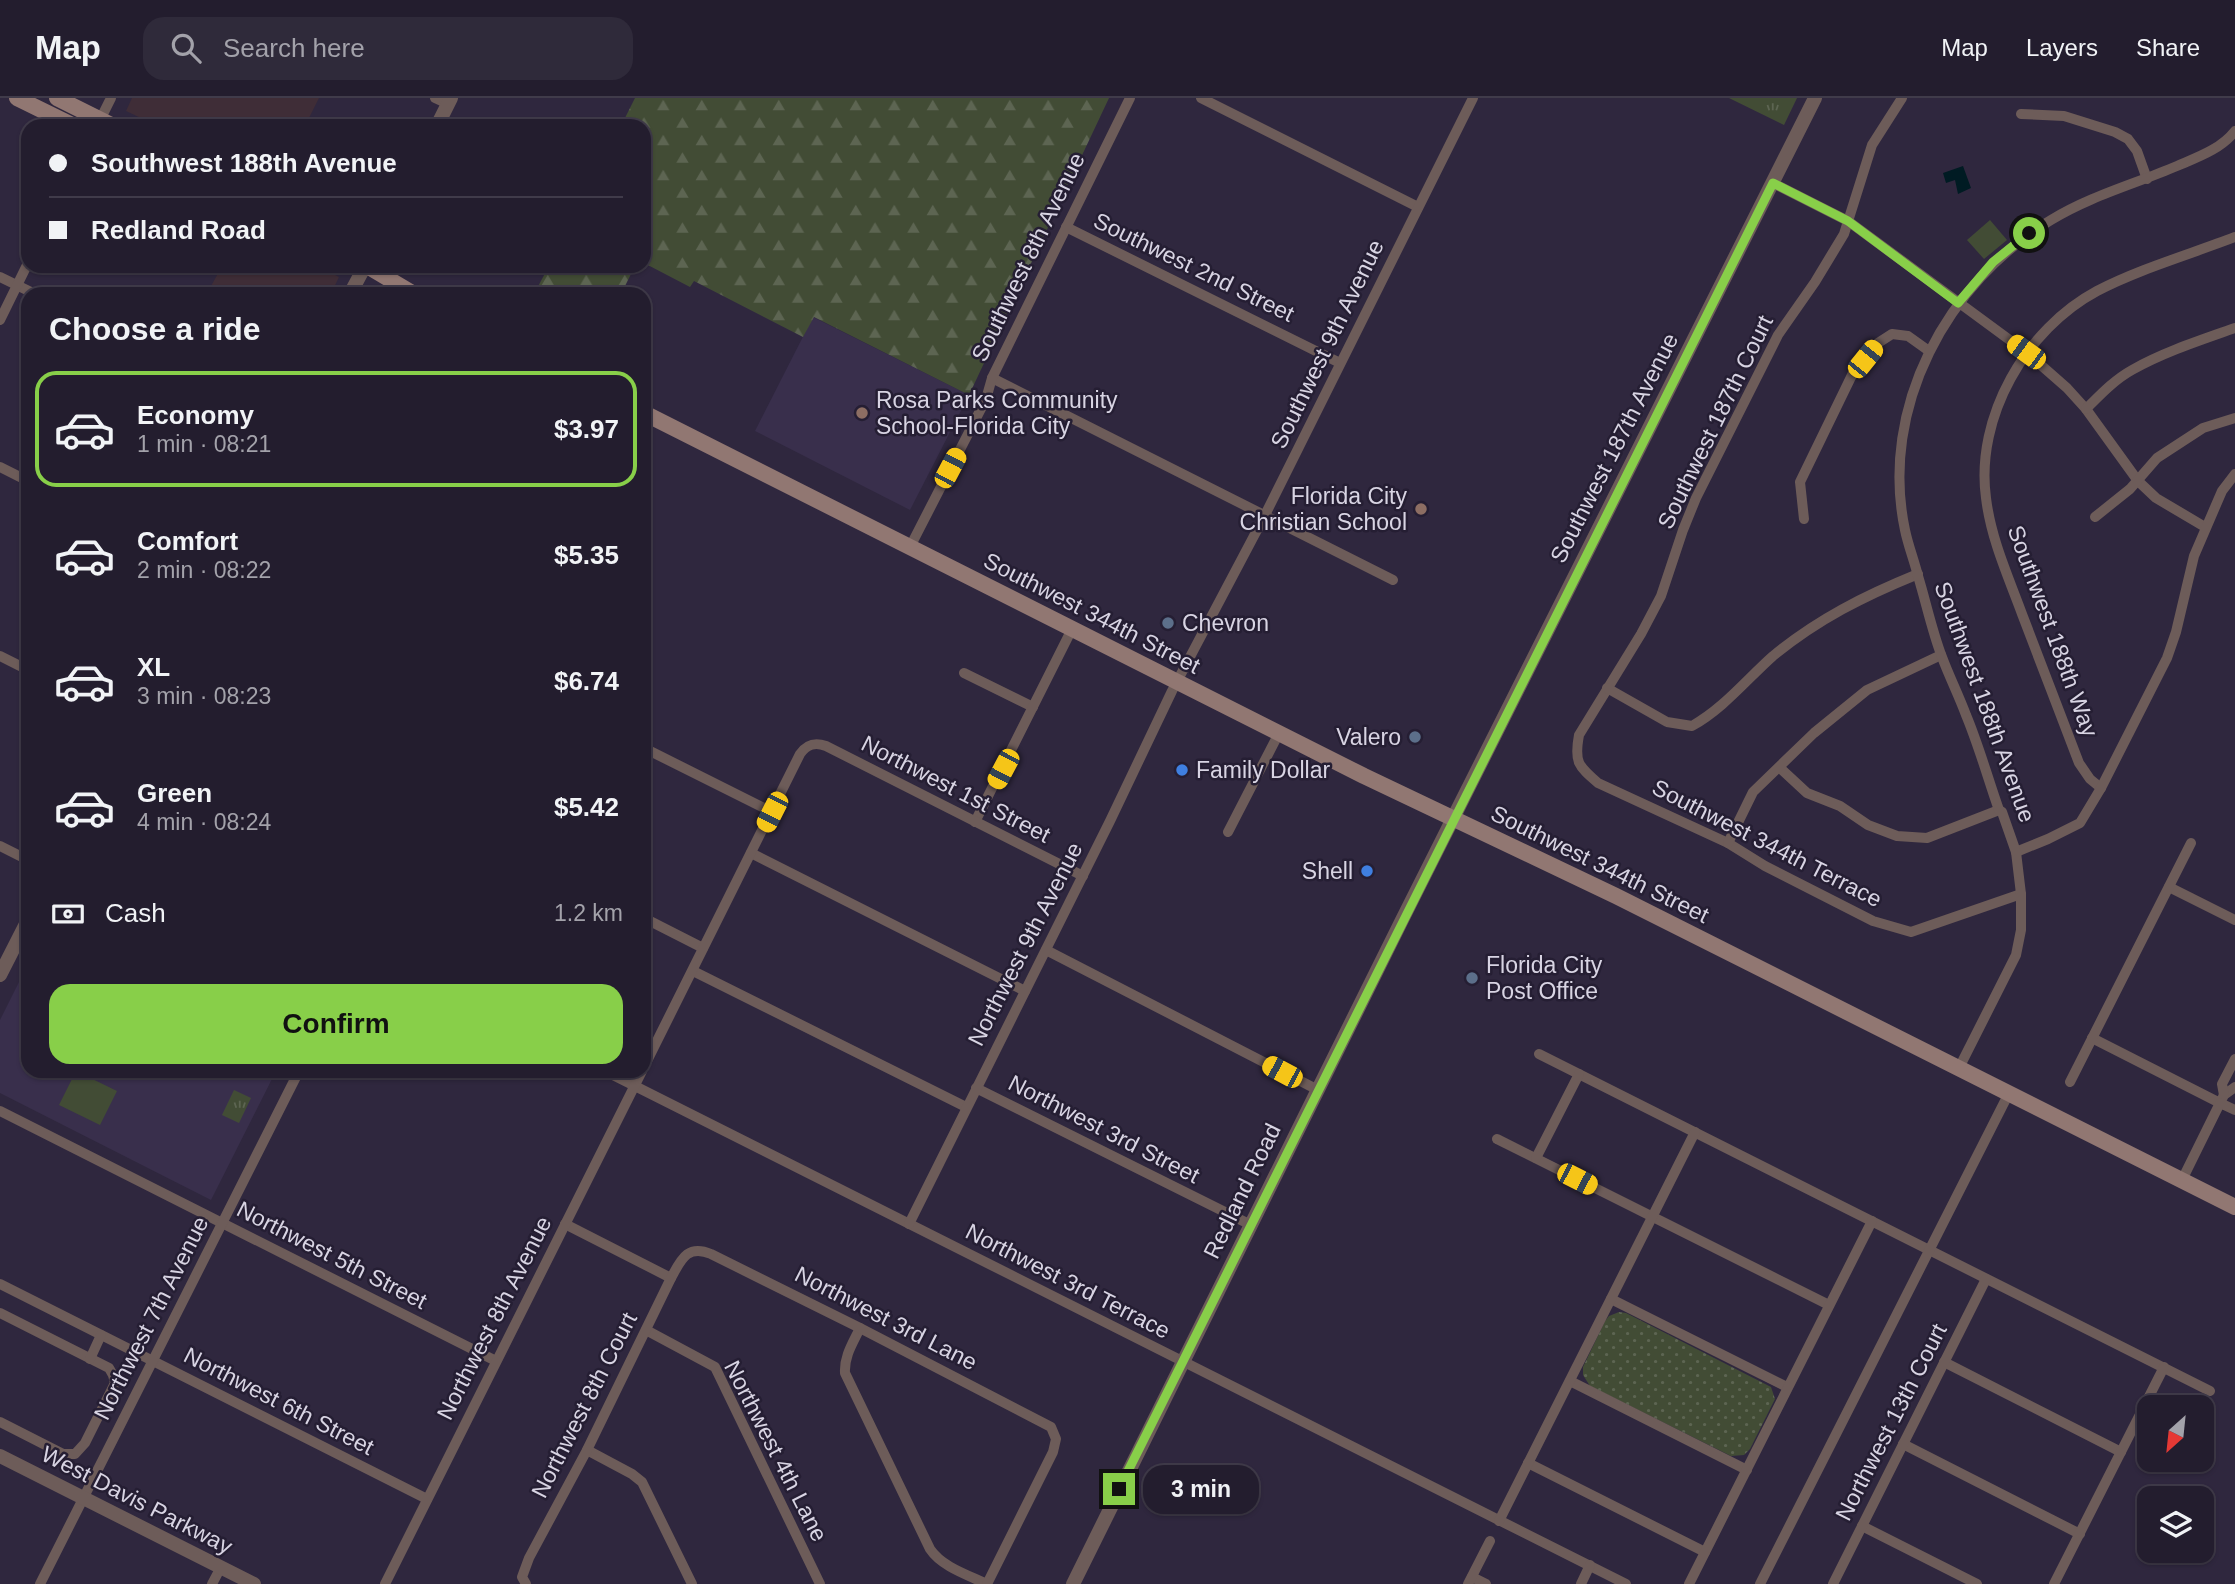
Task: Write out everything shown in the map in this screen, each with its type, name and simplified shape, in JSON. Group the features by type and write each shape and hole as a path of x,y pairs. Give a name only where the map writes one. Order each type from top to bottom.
{"main road":[{"path":"18,98 60,119"},
{"path":"57,98 94,119"},
{"path":"378,273 402,287"},
{"name":"Southwest 344th Street","path":"651,417 1279,733 1616,896 2235,1207"}],"street":[{"path":"105,119 111,98"},
{"name":"Southwest 8th Avenue","path":"910,547 986,399 992,378 1130,98"},
{"path":"1201,98 1418,207"},
{"name":"Southwest 9th Avenue","path":"1177,682 1265,515 1473,98"},
{"name":"Southwest 187th Avenue","path":"1453,819 1815,98"},
{"name":"Southwest 187th Court","path":"1580,768 1576,752 1579,735 1661,596 1682,530 1696,498 1778,335 1837,247 1872,145 1902,98"},
{"path":"439,119 445,100"},
{"path":"2021,114 2064,116 2128,139 2137,152 2147,179"},
{"name":"Southwest 188th Avenue","path":"1959,1068 2016,955 2021,930 2021,894 2016,852 1967,717 1941,655 1905,530 1900,467 1908,411 1929,351 1958,303 1993,262 2029,233 2078,205 2204,155 2228,140 2235,131"},
{"path":"1773,183 1848,221 2026,352 2067,388 2138,481 2156,499 2205,527"},
{"name":"Southwest 2nd Street","path":"1066,226 1340,363"},
{"name":"Southwest 188th Way","path":"2101,788 2079,763 1993,538 1986,496 1988,449 1995,415 2026,352 2063,314 2096,292 2235,237"},
{"path":"0,320 23,273"},
{"path":"0,276 21,287"},
{"path":"2085,409 2131,370 2235,328"},
{"path":"1804,519 1800,482 1852,375 1878,343 1892,334 1908,336 1929,351"},
{"path":"992,378 1393,580"},
{"path":"2095,517 2138,481 2157,458 2203,428 2235,418"},
{"path":"0,467 21,478"},
{"path":"2016,852 2080,823 2101,788 2167,657 2176,632 2194,555 2222,491 2235,474"},
{"path":"1607,688 1667,722 1692,726 1713,714 1774,656 1827,616 1869,594 1917,574"},
{"path":"975,822 1072,629"},
{"path":"1728,843 1753,792 1814,733 1867,690 1941,655"},
{"path":"0,656 21,666"},
{"path":"964,673 1033,707"},
{"name":"Northwest 9th Avenue","path":"909,1224 1177,682"},
{"path":"1228,832 1279,733"},
{"name":"Northwest 1st Street","path":"808,746 826,746 1083,876"},
{"name":"Northwest 8th Avenue","path":"651,1053 800,754 808,746"},
{"path":"651,752 772,812"},
{"name":"Southwest 344th Terrace","path":"1580,768 1598,783 1728,843 1766,866 1873,921 1911,932 2021,894"},
{"path":"1780,768 1807,793 1840,806 1868,825 1897,836 1927,838 1999,810"},
{"name":"Redland Road","path":"1073,1584 1453,819"},
{"path":"2070,1082 2191,843"},
{"path":"0,846 21,856"},
{"path":"751,853 1026,991"},
{"path":"2169,887 2235,920"},
{"path":"651,922 704,948"},
{"path":"0,975 21,934"},
{"path":"1046,950 1318,1090"},
{"path":"693,971 966,1107"},
{"path":"2092,1038 2222,1099 2235,1110"},
{"path":"1539,1054 2210,1391"},
{"path":"2222,1099 2222,1084 2235,1059"},
{"path":"1536,1158 1579,1074"},
{"name":"Northwest 7th Avenue","path":"40,1584 295,1078"},
{"name":"Northwest 3rd Terrace","path":"619,1078 1590,1565 1599,1576 1626,1584"},
{"name":"Northwest 8th Avenue","path":"385,1584 638,1078"},
{"path":"2182,1180 2222,1099 2235,1087"},
{"name":"Northwest 3rd Street","path":"976,1088 1251,1225"},
{"path":"1760,1584 2008,1093"},
{"name":"Northwest 5th Street","path":"0,1111 496,1361"},
{"path":"1499,1521 1695,1132"},
{"path":"1497,1139 1829,1305"},
{"path":"1689,1584 1872,1221"},
{"path":"565,1224 671,1278"},
{"name":"Northwest 8th Court","path":"526,1584 522,1577 529,1558 587,1450 671,1278 685,1256 694,1251"},
{"name":"Northwest 3rd Lane","path":"694,1251 712,1254 1051,1427 1056,1445 1054,1452 987,1584"},
{"name":"Northwest 13th Court","path":"1833,1584 1986,1279"},
{"name":"Northwest 6th Street","path":"0,1284 427,1499"},
{"path":"1611,1299 1787,1387"},
{"path":"0,1313 108,1368 115,1383 79,1452 71,1455 63,1454 0,1422"},
{"path":"860,1328 847,1354 845,1373 924,1537 940,1560 987,1584"},
{"name":"Northwest 4th Lane","path":"646,1330 715,1367 820,1584"},
{"path":"90,1359 101,1335"},
{"path":"1944,1362 2121,1452"},
{"path":"2054,1584 2164,1367"},
{"path":"1570,1381 1747,1470"},
{"path":"1903,1444 2080,1534"},
{"path":"587,1450 642,1482 692,1584"},
{"name":"West Davis Parkway","path":"0,1456 254,1584"},
{"path":"1528,1463 1705,1552"},
{"path":"1862,1526 1977,1584"},
{"path":"1486,1584 1470,1580 1490,1541"},
{"path":"1581,1584 1590,1565"},
{"path":"212,1584 221,1567"}],"shaded area":[{"path":"132,98 319,98 308,119 143,119 126,111"},
{"path":"218,273 331,273 339,277 334,287 211,287"},
{"name":"Rosa Parks Community School-Florida City","path":"813,317 969,395 910,510 755,431"},
{"path":"21,978 21,1078 272,1078 211,1200 0,1093 0,1020"}],"green space":[{"path":"635,98 1109,98 969,395 814,317 803,337 694,281 690,287 651,267 651,119 624,119"},
{"path":"1729,98 1797,98 1784,125"},
{"path":"1990,220 2007,240 1984,259 1967,240"},
{"path":"545,273 632,273 624,287 538,287"},
{"path":"72,1078 90,1078 117,1091 100,1125 59,1105"},
{"path":"234,1090 251,1098 239,1123 222,1115"},
{"path":"1619,1312 1626,1313 1771,1387 1775,1399 1750,1449 1744,1455 1731,1456 1590,1386 1583,1375 1583,1367 1605,1321"}],"water":[{"path":"1963,166 1971,188 1958,194 1955,180 1946,183 1943,173"}],"place":[{"name":"Rosa Parks Community School-Florida City","path":"862,413"},
{"name":"Florida City Christian School","path":"1421,509"},
{"name":"Chevron","path":"1168,623"},
{"name":"Valero","path":"1415,737"},
{"name":"Family Dollar","path":"1182,770"},
{"name":"Shell","path":"1367,871"},
{"name":"Florida City Post Office","path":"1472,978"}],"route":[{"path":"1119,1489 1773,183 1848,221 1958,303 1993,262 2029,233"}]}
